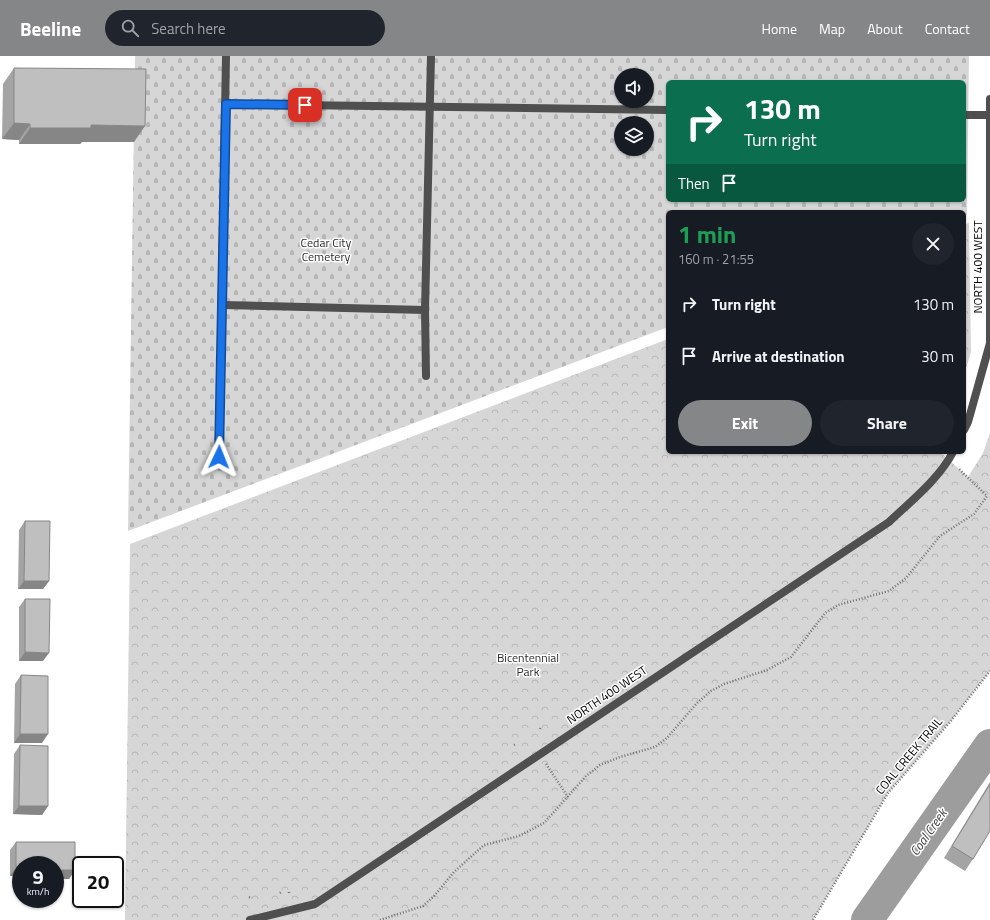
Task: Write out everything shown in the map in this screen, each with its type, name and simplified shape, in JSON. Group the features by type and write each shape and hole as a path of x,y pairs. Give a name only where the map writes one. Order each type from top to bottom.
{"street":[{"path":"219,457 223,305 226,56"},
{"path":"426,376 425,310 431,56"},
{"name":"NORTH 400 WEST","path":"966,426 990,343 990,99"},
{"path":"226,104 666,110"},
{"path":"966,115 989,115"},
{"path":"223,305 425,310"},
{"name":"NORTH 400 WEST","path":"250,920 315,904 889,522 918,495 951,456"}],"path":[{"path":"380,920 423,906 434,896 454,872 484,846 519,836 544,823 586,776 600,765 620,757 654,748 667,738 697,703 712,691 724,684 767,670 791,657 825,613 838,605 889,591 906,578 940,536 974,514 989,495 951,456"},
{"name":"COAL CREEK TRAIL","path":"813,920 888,793 950,722 990,671"},
{"path":"539,755 568,797"}],"green space":[{"name":"Cedar City Cemetery","path":"135,56 969,56 967,215 966,210 666,210 666,328 128,531"},
{"path":"969,223 971,352 966,368 966,224"},
{"name":"Bicentennial Park","path":"666,340 666,454 942,454 968,477 983,453 990,433 990,671 950,722 888,793 813,920 125,920 130,544"}],"building":[{"path":"14,68 146,69 145,126 91,125 91,128 30,128 30,124 14,123"},
{"path":"25,521 50,521 49,581 24,581"},
{"path":"25,599 50,599 49,653 25,652"},
{"path":"21,675 48,676 48,734 20,734"},
{"path":"20,745 48,746 48,806 19,806"},
{"path":"990,784 990,831 973,859 952,846"},
{"path":"16,842 75,842 75,856 72,856 72,870 64,870 64,856 16,856"}],"waterway":[{"name":"Coal Creek","path":"867,920 990,745"}],"route":[{"path":"219,457 226,104 305,105"}]}
